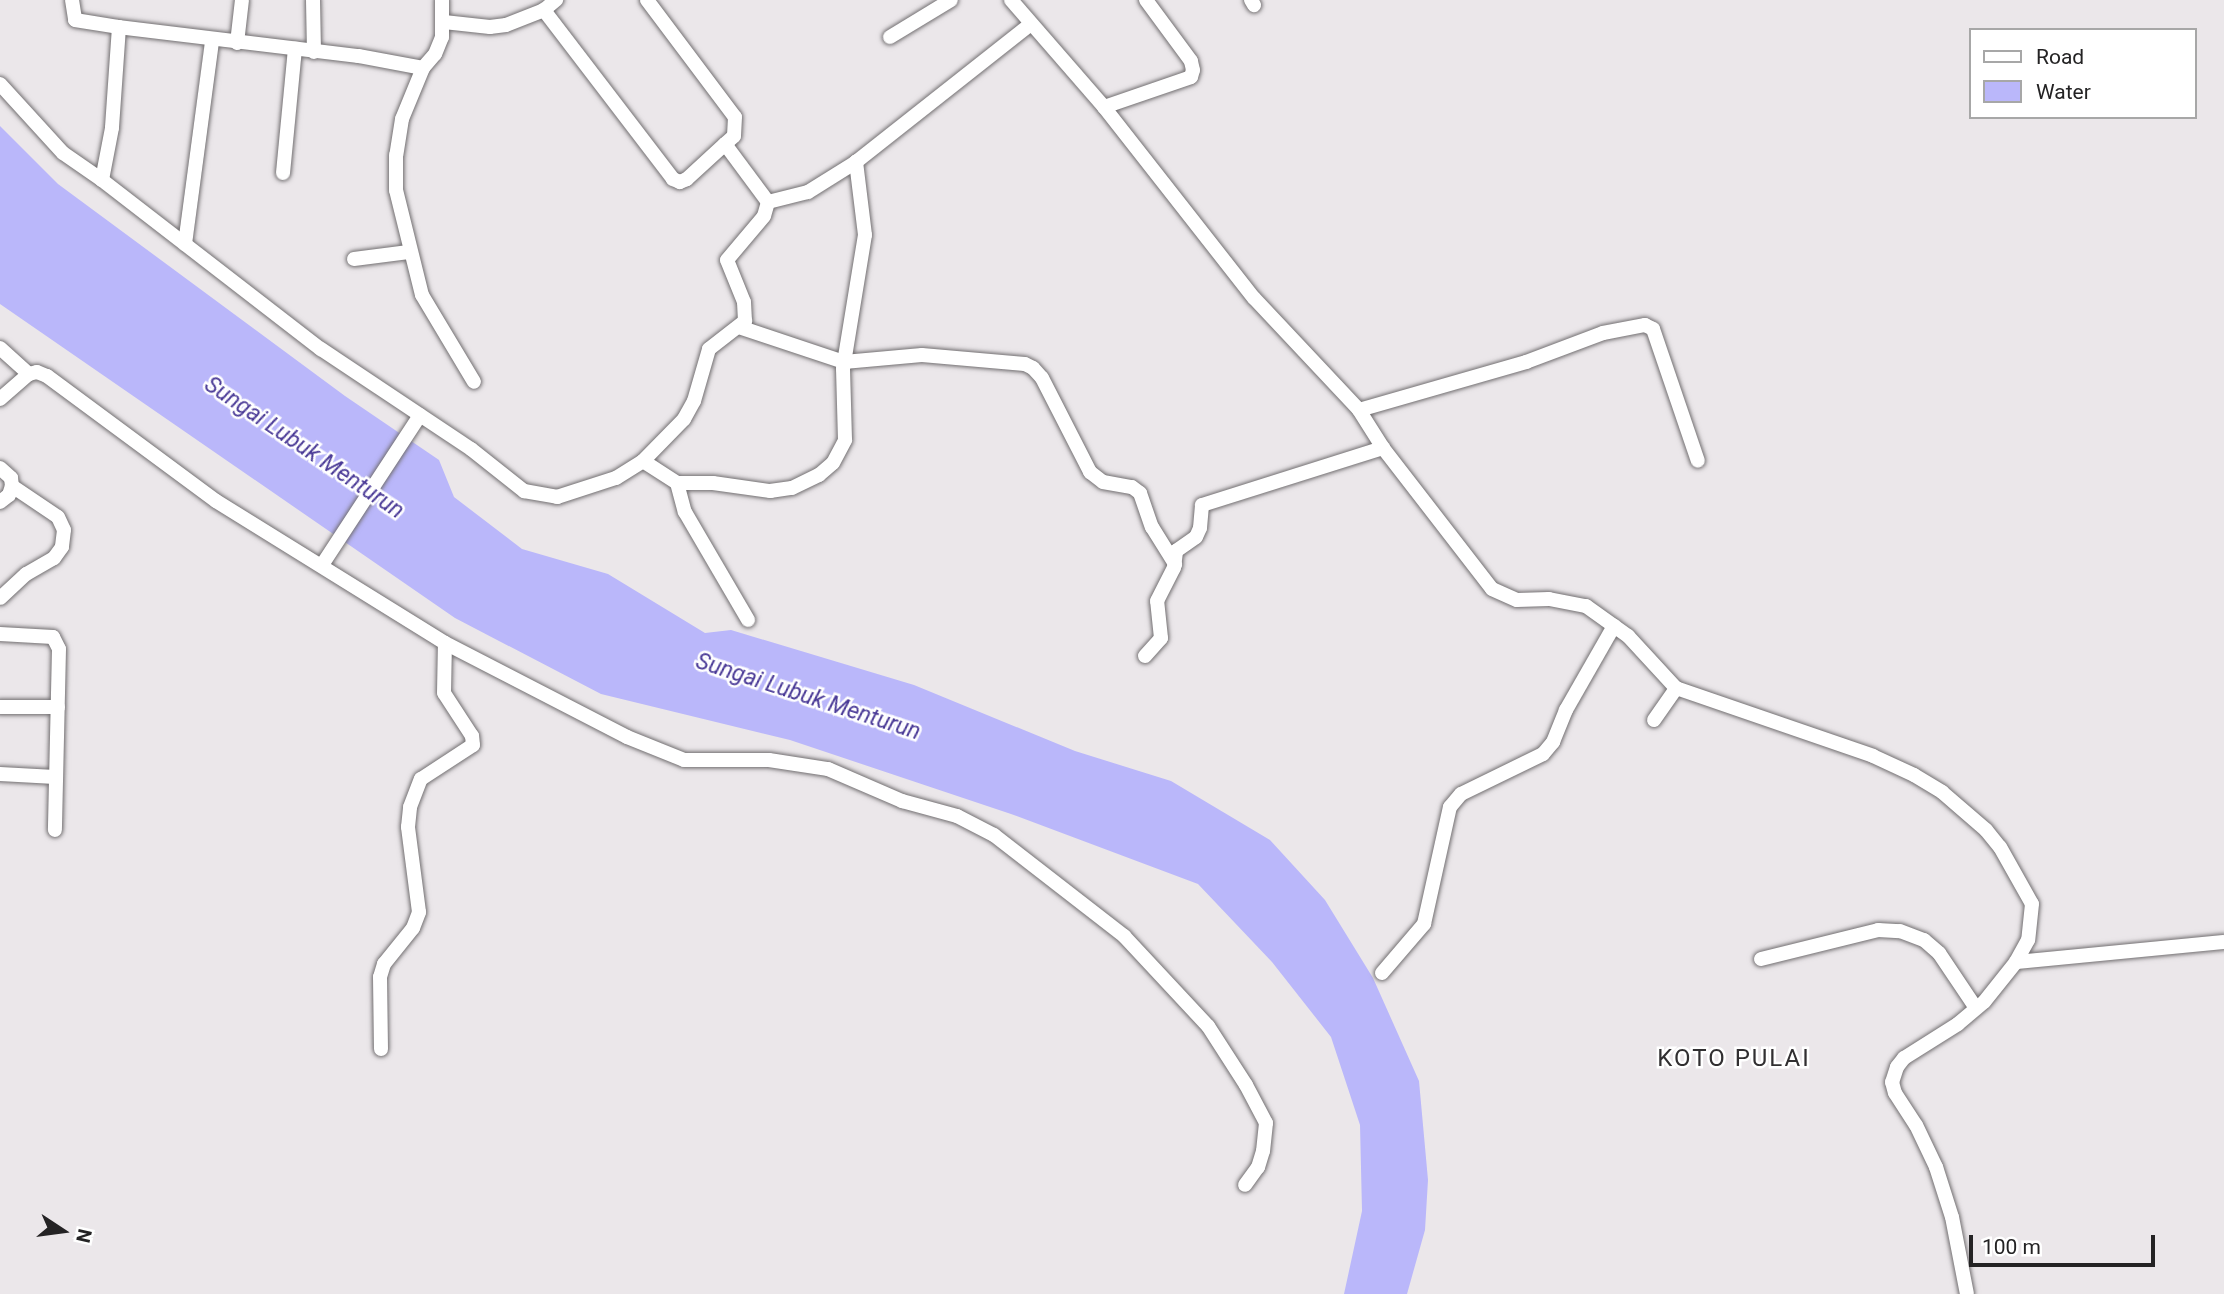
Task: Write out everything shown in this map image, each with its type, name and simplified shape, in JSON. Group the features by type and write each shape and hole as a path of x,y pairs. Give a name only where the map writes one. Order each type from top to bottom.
{"street":[{"path":"72,0 73,17 77,21 212,41 358,56 423,68"},
{"path":"237,43 242,0"},
{"path":"313,0 314,52"},
{"path":"442,0 444,22 435,54 423,68 402,119 396,155 396,190 409,252 422,295 474,382"},
{"path":"444,22 490,27 506,25 544,10 556,0"},
{"path":"544,10 673,179 680,182 687,179 734,136 735,117 647,0"},
{"path":"890,37 951,0"},
{"path":"1011,0 1104,107 1254,298 1359,410 1383,448 1492,589 1517,600 1549,598 1586,606 1641,647 1676,688 1872,756 1942,792 1986,830 2032,904 2030,936 2016,962 1976,1008 1958,1024 1904,1058 1893,1074 1892,1082 1895,1093 1916,1125 1936,1167 1952,1217 1967,1294"},
{"path":"1104,107 1191,77 1191,61 1146,0"},
{"path":"768,202 808,192 856,162 1031,24"},
{"path":"102,180 112,128 119,27"},
{"path":"185,244 212,41"},
{"path":"283,173 295,50"},
{"path":"0,84 63,153 321,349 417,419 471,449 524,491 557,497 581,492 616,478 643,461 684,419 694,401 709,349 745,321 747,314 727,260 764,216 768,202"},
{"path":"725,145 768,202"},
{"path":"643,461 677,483 713,483 770,491 793,488 819,475 833,463 845,440 844,362 865,235 856,162"},
{"path":"354,259 409,252"},
{"path":"1359,410 1526,362 1603,333 1645,325 1653,329 1698,461"},
{"path":"739,327 844,362 922,355 1025,364 1033,368 1042,378 1090,472 1103,482 1132,486 1140,493 1152,527 1175,564"},
{"path":"0,348 29,374"},
{"path":"0,399 29,374 37,372 47,376 216,501 325,560 445,643 575,713 684,760 769,760 828,769 902,801 957,816 993,835 1124,936 1208,1026 1247,1086 1266,1123 1264,1151 1258,1167 1245,1185"},
{"path":"325,560 417,419"},
{"path":"1145,656 1161,638 1157,601 1175,564 1175,551 1196,537 1202,521 1200,510 1206,502 1383,448"},
{"path":"0,468 11,478 12,486 9,495 0,502"},
{"path":"677,483 685,512 748,620"},
{"path":"0,598 26,574 54,558 62,547 64,530 58,517 12,486"},
{"path":"1381,973 1424,924 1450,807 1461,794 1543,754 1553,742 1566,709 1614,626"},
{"path":"0,634 53,637 60,649 55,830"},
{"path":"381,1049 380,976 384,964 413,928 419,912 408,827 410,807 421,779 473,745 472,736 444,693 445,643"},
{"path":"1654,720 1676,688"},
{"path":"0,707 58,707"},
{"path":"0,775 55,777"},
{"path":"1761,959 1878,930 1900,931 1924,940 1939,953 1976,1008"},
{"path":"2016,962 2224,942"}],"water":[{"name":"Sungai Lubuk Menturun","path":"0,126 58,184 345,396 439,460 454,497 522,549 608,574 705,633 731,630 914,685 1075,751 1171,781 1270,840 1325,900 1373,978 1419,1081 1428,1180 1425,1230 1407,1294 1344,1294 1362,1211 1360,1125 1331,1037 1272,962 1198,884 1011,814 790,740 601,694 455,618 0,304"}],"district":[{"name":"KOTO PULAI","path":"1734,1059"}]}
